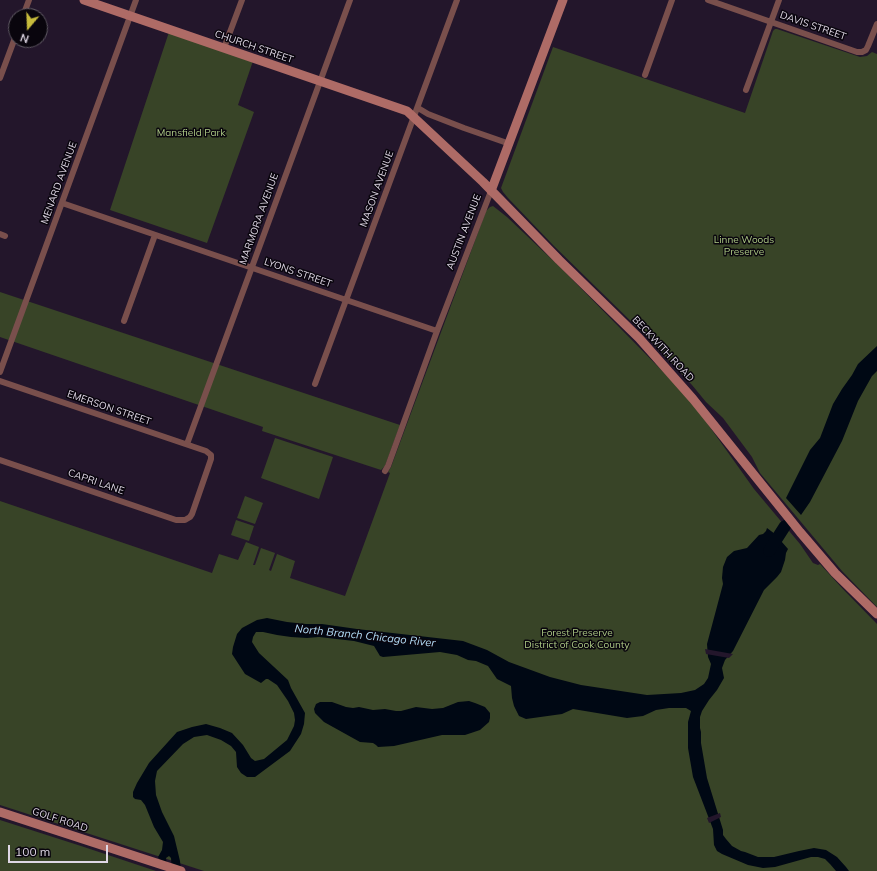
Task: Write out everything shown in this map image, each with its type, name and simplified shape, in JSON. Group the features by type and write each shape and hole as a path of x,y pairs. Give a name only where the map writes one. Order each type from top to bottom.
{"street":[{"name":"CHURCH STREET","path":"84,0 407,110 414,118"},
{"name":"MENARD AVENUE","path":"0,372 136,0"},
{"path":"224,48 242,0"},
{"name":"MARMORA AVENUE","path":"187,444 350,0"},
{"name":"MASON AVENUE","path":"315,384 457,0"},
{"name":"AUSTIN AVENUE","path":"385,471 437,331 510,144 563,0"},
{"path":"645,75 672,0"},
{"name":"DAVIS STREET","path":"708,0 857,52 866,50 877,24"},
{"path":"746,90 779,0"},
{"path":"0,78 11,48"},
{"path":"418,108 435,117 510,144"},
{"name":"BECKWITH ROAD","path":"414,118 483,182 559,260 639,338 693,399 835,573 877,614"},
{"name":"LYONS STREET","path":"62,203 437,331"},
{"path":"124,321 155,234"},
{"name":"EMERSON STREET","path":"0,381 206,451 211,456 211,459 192,514 185,520"},
{"name":"CAPRI LANE","path":"0,460 176,520 185,520"},
{"name":"GOLF ROAD","path":"0,812 181,871"}],"green space":[{"name":"Linne Woods Preserve","path":"775,29 860,57 867,56 872,52 877,54 877,607 842,571 760,473 752,457 723,418 706,402 643,333 554,246 508,198 501,188 553,47 745,113 773,31"},
{"name":"Mansfield Park","path":"169,32 253,61 238,105 254,112 207,243 110,210"},
{"name":"Forest Preserve District of Cook County","path":"493,206 507,217 562,269 680,389 702,416 754,489 800,544 813,563 818,565 820,564 877,624 877,871 204,871 0,805 0,501 212,573 219,554 238,560 246,542 259,547 253,565 255,565 261,548 275,553 269,570 271,571 277,554 295,561 290,578 345,596 390,473 388,472 486,211"},
{"path":"0,292 400,425 385,466 381,470 262,431 263,427 0,337"},
{"path":"275,438 333,457 319,499 261,478"},
{"path":"245,496 263,503 255,524 237,518"},
{"path":"236,520 254,526 249,541 231,535"},
{"path":"0,820 81,846 156,871 0,871"}],"water":[{"path":"877,346 877,371 872,376 858,401 842,441 810,502 801,515 786,498 810,450 820,438 833,404 858,364"},
{"path":"767,528 775,534 788,549 781,572 764,590 733,651 725,660 722,668 724,678 702,711 700,717 701,743 707,778 723,830 723,835 732,846 758,857 774,857 814,848 826,850 837,857 849,871 836,871 825,859 818,857 811,857 775,867 763,868 748,865 717,851 714,845 713,829 693,777 688,748 688,722 691,711 686,708 656,710 643,716 627,718 573,709 562,714 526,719 519,716 514,706 511,686 497,679 488,666 476,661 468,660 457,655 440,652 383,657 380,656 374,646 354,641 319,637 291,637 263,632 256,632 252,642 259,653 288,680 305,713 301,734 290,751 255,777 247,777 241,773 237,767 236,752 231,746 221,740 207,735 194,737 183,744 157,771 155,781 156,795 162,812 174,836 181,871 172,871 171,858 169,856 166,858 168,871 158,857 162,850 163,842 154,827 145,805 141,800 133,797 133,792 149,763 177,732 206,724 220,728 232,733 255,761 264,759 287,740 294,726 294,713 277,685 268,679 261,683 245,674 232,654 237,634 242,628 257,620 267,618 287,622 322,624 463,641 487,650 509,662 550,677 581,685 647,695 681,693 695,690 704,684 708,678 711,664 708,657 707,644 723,584 723,567 727,557 734,551 747,548 759,535 766,531"},
{"path":"469,701 485,707 490,713 489,722 480,730 465,735 442,735 394,746 378,747 373,743 360,742 324,722 315,713 314,709 316,704 320,702 332,702 353,708 359,707 373,710 385,709 401,711 416,707 432,709 443,708 458,702"}],"pier":[{"path":"705,649 733,654 729,658 706,654"},
{"path":"720,813 721,817 709,823 707,818"}],"waterway":[{"name":"North Branch Chicago River","path":"769,551 785,526"}]}
